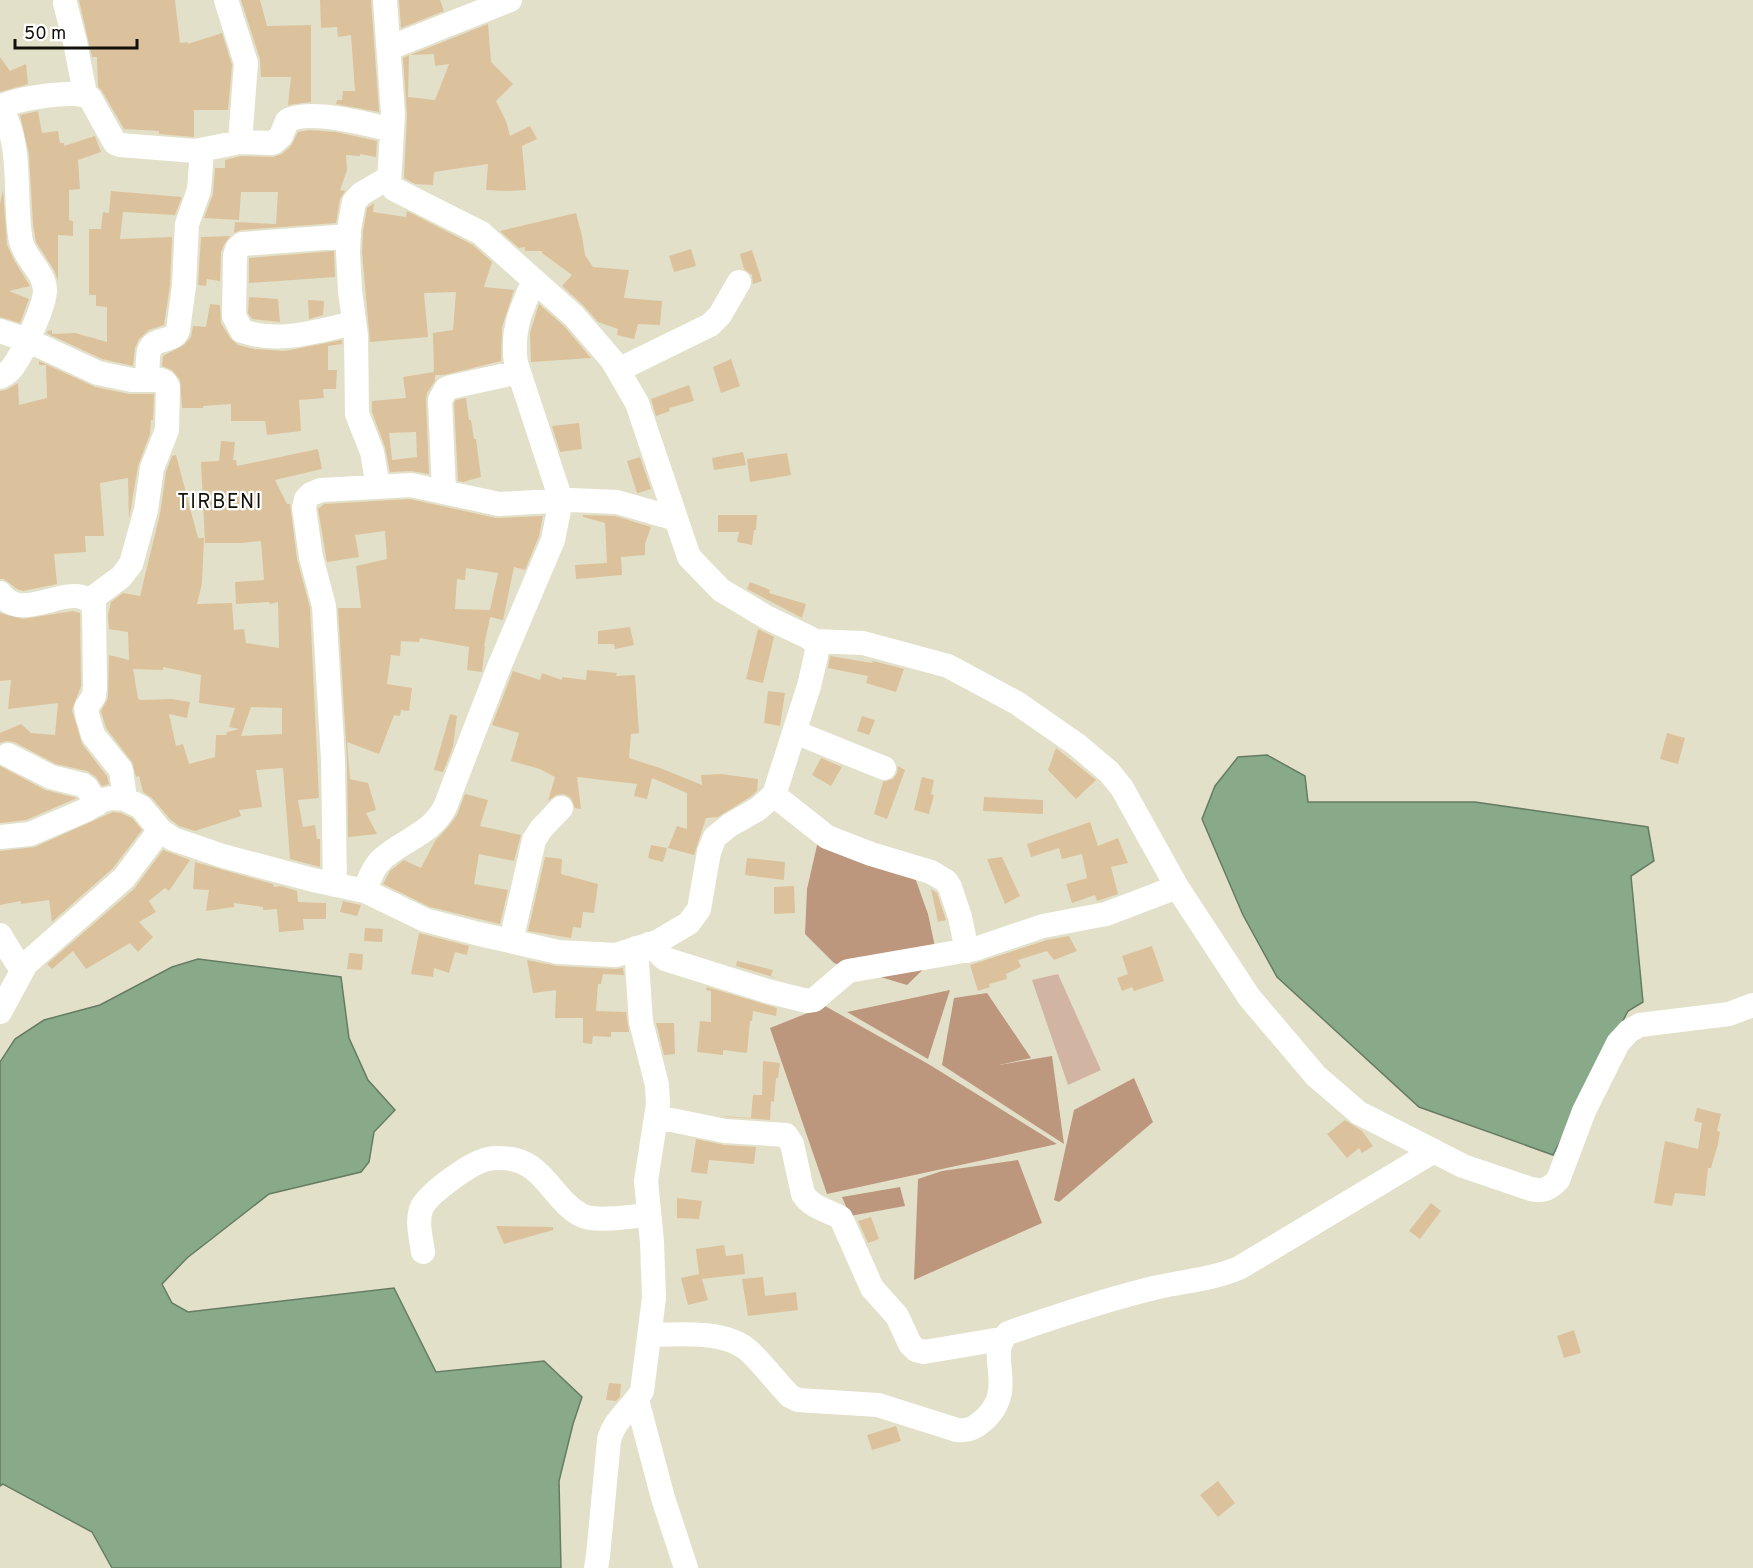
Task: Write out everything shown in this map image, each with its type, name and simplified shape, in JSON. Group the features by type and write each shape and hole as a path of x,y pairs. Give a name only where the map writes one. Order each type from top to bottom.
{"street":[{"path":"226,0 246,63 240,142"},
{"path":"385,0 393,114 389,183 394,189 481,233 574,316 612,360 637,402 689,556 721,590 766,617 814,641 863,643 948,666 1030,711 1076,744 1116,779 1177,887 1250,997 1316,1076 1359,1113 1463,1166 1531,1190 1541,1191 1551,1187 1558,1180 1584,1111 1618,1043 1629,1031 1640,1025 1729,1014 1753,1005"},
{"path":"388,48 510,0"},
{"path":"64,3 73,30 85,94"},
{"path":"0,377 10,372 27,340 44,297 45,287 43,279 27,257 21,243 19,189 11,129 0,107 12,101 73,93 85,94 90,98 112,139 120,145 202,150 240,142 273,143 281,136 287,121 301,116 353,120 392,130"},
{"path":"147,380 149,351 159,340 176,336 178,330 184,286 187,224 199,190 202,150"},
{"path":"378,487 372,452 357,414 357,345 349,284 349,236 354,202 388,178"},
{"path":"349,236 242,244 235,256 234,316 242,331 265,337 291,337 354,323"},
{"path":"365,891 371,873 380,861 429,828 439,819 446,807 499,666 553,540 561,500 519,372 514,349 514,334 519,316 534,280"},
{"path":"618,370 710,325 728,304 739,282"},
{"path":"0,332 27,340 99,373 132,380 161,380 168,387 167,430 152,468 146,510 131,564 121,577 90,600"},
{"path":"444,492 440,431 442,394 451,387 519,372"},
{"path":"335,885 333,760 324,606 311,557 304,508 306,499 321,490 411,485 499,504 561,500 617,502 676,519"},
{"path":"0,593 7,602 16,606 77,596 90,600"},
{"path":"90,600 95,612 95,687 94,696 86,708 87,714 93,735 122,770 125,800"},
{"path":"0,837 30,834 112,798 125,800 141,807 159,830 173,839 223,856 365,891 425,920 558,952 616,955 657,942 689,923 699,909 709,852 715,837 730,825 758,809 774,795 809,686 817,649 814,641"},
{"path":"795,732 884,768"},
{"path":"8,755 44,774 83,785 97,804"},
{"path":"774,795 827,837 871,855 931,872 946,881 960,917 967,951"},
{"path":"512,941 534,840 561,808"},
{"path":"0,1012 22,971 32,958 124,878 159,830"},
{"path":"642,946 665,959 807,1001 820,997 848,971 967,951 1004,941 1043,926 1106,914 1177,887"},
{"path":"0,935 22,971"},
{"path":"596,1568 612,1429 642,1391 654,1298 652,1242 646,1181 657,1117 657,1086 641,1022 642,946"},
{"path":"657,1117 724,1131 786,1135 792,1144 803,1194 816,1207 841,1218 872,1288 897,1316 910,1344 916,1350 924,1352 1001,1339"},
{"path":"650,1335 694,1334 740,1345 749,1351 790,1396 798,1400 878,1405 957,1430 968,1431 976,1427 993,1411 1000,1398 998,1348 1001,1339 1008,1333 1078,1308 1158,1287 1226,1274 1434,1151"},
{"path":"423,1252 419,1224 422,1208 432,1194 470,1167 487,1159 511,1159 524,1163 581,1216 591,1218 649,1215"},
{"path":"637,1400 659,1482 686,1568"}],"shaded area":[{"path":"1267,755 1305,776 1308,802 1475,802 1648,827 1654,861 1631,876 1643,1002 1628,1011 1553,1155 1419,1107 1277,977 1243,915 1202,819 1215,786 1238,757"},
{"path":"818,841 913,872 928,914 937,956 907,985 834,963 805,934 807,889"},
{"path":"198,959 341,977 349,1038 368,1080 395,1110 374,1132 369,1162 361,1172 269,1194 187,1258 162,1284 172,1303 188,1312 394,1288 436,1372 544,1361 582,1397 559,1481 561,1568 112,1568 92,1532 3,1484 0,1486 0,1062 15,1039 44,1020 100,1005 172,967"},
{"path":"1058,974 1101,1070 1068,1085 1032,980"},
{"path":"950,990 928,1059 847,1012"},
{"path":"987,993 1031,1058 999,1065 1052,1056 1064,1144 942,1065 954,998"},
{"path":"825,1006 930,1065 1057,1144 827,1194 770,1028"},
{"path":"1134,1078 1153,1122 1059,1202 1054,1200 1074,1110"},
{"path":"1018,1160 1042,1223 914,1280 918,1179 942,1171"},
{"path":"900,1187 905,1206 850,1216 842,1197"}],"building":[{"path":"79,0 175,0 180,43 188,42 188,44 222,33 232,65 228,110 194,110 194,137 159,134 159,131 124,129 98,87 97,57 92,57"},
{"path":"241,0 260,0 267,26 311,25 311,102 288,105 291,77 261,77 260,59"},
{"path":"320,0 371,0 379,112 336,104 337,100 342,100 343,91 355,91 351,35 338,37 337,27 321,28"},
{"path":"399,0 440,0 444,11 401,28"},
{"path":"488,24 491,62 513,84 496,101 506,121 510,136 530,126 537,139 522,146 526,190 486,190 488,164 434,172 433,185 415,184 404,178 407,115 403,58 409,55 408,97 435,100 449,64 435,66 434,54 410,55"},
{"path":"0,57 10,71 26,64 28,84 0,92"},
{"path":"38,111 42,133 58,131 60,143 64,143 64,146 95,136 101,152 78,160 80,189 69,190 69,220 73,221 73,236 58,235 58,280 36,242 29,154 20,115"},
{"path":"309,130 336,132 377,141 376,157 360,154 360,156 346,155 347,170 340,190 345,191 340,199 336,223 241,230 234,233 235,222 276,224 278,192 241,192 239,220 204,218 213,194 215,168 225,168 225,160 241,156 273,157 282,154 291,146 298,132"},
{"path":"3,190 7,245 30,286 9,291 29,299 20,323 0,317 0,204"},
{"path":"111,191 182,197 175,215 123,212 120,239 172,237 170,285 164,325 149,330 139,339 135,348 133,366 102,359 46,333 52,330 52,334 75,333 107,342 107,307 96,306 96,295 89,295 89,229 101,229 103,212 109,213"},
{"path":"374,203 373,212 406,217 407,211 473,245 492,262 484,287 514,290 502,327 501,361 444,375 435,375 435,381 427,393 426,401 429,474 411,471 390,472 385,447 372,412 372,401 406,398 403,377 434,372 433,333 453,330 456,292 424,293 428,337 370,342 362,252 367,208","holes":["416,432 417,457 392,460 389,433"]},
{"path":"576,213 585,255 593,267 629,270 624,298 662,301 660,325 638,324 634,339 617,335 618,329 598,322 562,286 572,275 542,251 525,251 525,247 519,248 500,231"},
{"path":"230,236 221,252 220,281 207,279 206,286 198,285 201,237"},
{"path":"691,249 696,266 674,272 669,256"},
{"path":"752,250 762,281 753,284 752,275 744,269 740,254"},
{"path":"334,251 335,277 249,283 249,258"},
{"path":"249,297 278,299 280,322 252,319 248,313"},
{"path":"308,300 324,301 323,315 309,319"},
{"path":"210,304 220,305 221,323 230,338 238,345 254,349 285,351 342,340 342,344 328,346 328,370 337,370 336,389 323,389 324,398 299,400 301,431 267,435 265,421 231,421 231,404 182,408 180,380 172,370 162,366 163,356 184,345 191,337 193,326 206,327"},
{"path":"539,304 564,326 591,358 531,362 530,333"},
{"path":"731,359 740,386 721,393 713,367"},
{"path":"39,361 95,387 129,394 154,394 153,420 151,420 150,434 138,466 129,519 128,478 100,483 104,536 85,536 86,552 54,554 57,584 23,591 4,579 0,579 0,391 18,383 19,405 47,398 46,365 39,365"},
{"path":"689,385 694,401 669,408 670,411 656,416 651,399"},
{"path":"466,398 469,420 471,420 474,439 476,439 481,477 463,482 458,481 454,403 456,400"},
{"path":"579,423 582,449 560,452 552,426"},
{"path":"221,441 235,442 233,460 236,460 237,466 318,449 322,469 275,480 287,504 290,504 297,559 310,608 319,798 298,800 303,827 315,825 317,839 320,839 320,867 290,859 283,768 256,770 262,807 239,810 241,816 195,831 179,826 152,798 143,792 132,762 106,728 101,711 108,698 109,655 129,660 128,632 109,629 108,615 111,602 123,593 140,596 160,514 166,472 172,456 176,455 198,538 204,538 202,583 197,604 232,603 234,630 244,629 246,643 279,648 278,602 236,604 235,582 264,580 261,541 205,543 201,462 219,461","holes":["163,667 201,675 199,703 235,708 229,727 239,729 227,732 226,735 216,735 215,757 189,764 183,744 176,746 169,714 187,718 190,702 172,699 140,700 138,698 133,669 163,670","251,707 282,708 282,734 241,736"]},
{"path":"743,452 746,465 714,470 712,458"},
{"path":"787,453 791,475 750,482 747,459"},
{"path":"640,457 651,489 637,493 627,461"},
{"path":"410,499 496,518 543,516 539,536 525,570 514,567 503,620 490,617 482,672 467,670 469,647 420,638 419,642 401,641 400,656 391,655 387,684 412,688 409,711 401,710 400,716 394,715 379,754 347,742 350,779 368,783 376,810 366,813 377,834 348,837 347,759 338,608 361,608 356,566 387,559 385,531 355,535 359,557 327,562 318,509 324,504","holes":["466,568 498,573 490,610 455,609 457,579 465,580"]},
{"path":"583,515 615,516 651,527 645,544 645,555 621,557 622,575 576,579 575,565 607,563 605,523 583,517"},
{"path":"718,515 757,515 752,545 737,542 739,532 718,532"},
{"path":"750,582 770,590 769,593 806,604 802,618 747,589"},
{"path":"73,611 80,613 81,686 72,710 82,744 107,776 109,784 102,786 96,777 87,771 56,764 14,742 0,743 0,733 21,724 31,733 55,735 58,703 8,709 11,680 0,681 0,613 23,619"},
{"path":"630,627 634,645 615,649 614,644 598,644 598,631"},
{"path":"758,629 774,637 763,683 746,679"},
{"path":"830,656 872,663 873,661 904,669 896,692 866,683 868,676 828,668"},
{"path":"587,670 617,673 616,676 635,675 639,733 631,734 629,758 702,785 701,775 721,774 758,779 757,791 750,797 718,817 706,818 694,855 668,848 677,826 687,829 687,793 652,778 647,799 634,796 637,784 577,777 581,809 575,808 571,798 564,794 556,795 548,801 555,777 540,769 511,761 519,733 492,725 513,671 540,680 542,673 562,680 562,677 586,680"},
{"path":"768,691 785,693 780,726 764,723"},
{"path":"450,714 457,716 453,747 443,772 434,770"},
{"path":"862,716 875,720 869,735 857,731"},
{"path":"1667,733 1685,738 1678,764 1660,759"},
{"path":"1056,748 1096,780 1076,799 1048,770"},
{"path":"821,758 842,767 831,786 812,775"},
{"path":"0,766 45,790 77,798 26,820 0,823"},
{"path":"898,766 905,770 887,819 874,814 883,782 893,779"},
{"path":"922,777 934,780 931,794 934,795 929,814 914,810"},
{"path":"465,794 488,800 480,826 521,835 514,861 479,854 474,884 508,890 500,924 430,907 383,884 390,871 404,860 421,868 435,841 457,815"},
{"path":"984,797 1043,800 1043,814 983,811"},
{"path":"113,812 132,818 142,830 113,868 52,922 49,900 21,904 21,901 0,905 0,851 35,847"},
{"path":"1090,822 1098,846 1118,838 1128,863 1111,867 1118,894 1097,901 1095,895 1072,903 1066,884 1087,878 1082,854 1062,859 1059,848 1031,857 1027,844"},
{"path":"651,845 667,848 663,862 648,858"},
{"path":"163,850 190,860 169,891 165,888 149,901 156,912 139,922 153,937 138,952 130,943 86,969 73,951 52,969 47,964 134,889"},
{"path":"545,857 562,859 561,874 598,884 594,913 583,912 581,928 573,927 571,938 528,931"},
{"path":"1002,857 1020,896 1005,904 987,859"},
{"path":"747,858 785,862 784,880 745,875"},
{"path":"195,862 273,884 274,887 281,886 297,891 298,902 326,903 326,919 303,919 304,930 279,932 277,909 263,910 263,907 234,903 234,907 206,911 209,890 193,889"},
{"path":"794,886 795,913 774,914 774,887"},
{"path":"931,889 937,893 946,920 938,922"},
{"path":"343,901 361,905 357,916 340,912"},
{"path":"365,928 383,929 382,942 364,941"},
{"path":"419,933 469,946 467,955 455,952 449,973 434,968 433,977 411,974"},
{"path":"1069,936 1077,951 1054,960 1047,951 1018,960 1021,967 1006,974 1007,979 989,984 990,987 978,991 970,965 1047,940"},
{"path":"1152,946 1164,981 1134,991 1132,987 1122,991 1117,978 1128,974 1122,956"},
{"path":"349,953 363,954 362,970 347,969"},
{"path":"527,960 557,966 623,968 624,975 603,974 601,984 598,984 596,1011 626,1012 629,1032 611,1032 611,1037 593,1036 592,1044 583,1043 583,1018 555,1018 556,990 533,993"},
{"path":"737,961 773,970 771,976 783,980 736,966"},
{"path":"707,987 777,1008 776,1016 753,1011 747,1053 723,1050 723,1055 697,1052 700,1021 711,1022 711,991 706,990"},
{"path":"656,1023 674,1023 675,1054 664,1055"},
{"path":"763,1061 780,1063 774,1102 771,1101 770,1120 721,1116 751,1118 753,1095 762,1095"},
{"path":"1697,1108 1721,1114 1717,1131 1720,1132 1718,1144 1711,1168 1708,1168 1705,1196 1675,1193 1672,1206 1654,1203 1665,1141 1698,1149 1702,1123 1694,1121"},
{"path":"1345,1120 1362,1131 1373,1146 1362,1153 1359,1148 1347,1158 1327,1134"},
{"path":"696,1139 724,1145 756,1147 754,1164 709,1160 707,1174 691,1172"},
{"path":"677,1198 702,1201 699,1219 677,1218"},
{"path":"1431,1203 1441,1211 1420,1239 1409,1231"},
{"path":"871,1217 879,1239 868,1243 858,1221"},
{"path":"496,1226 553,1227 553,1230 504,1244"},
{"path":"724,1245 726,1256 743,1254 745,1274 702,1279 708,1300 688,1305 681,1278 699,1274 696,1249"},
{"path":"763,1277 765,1296 796,1292 798,1310 748,1316 742,1279"},
{"path":"1574,1330 1581,1353 1564,1358 1557,1336"},
{"path":"609,1383 621,1384 620,1397 616,1401 606,1400"},
{"path":"896,1426 901,1441 872,1450 867,1435"},
{"path":"1218,1481 1235,1503 1218,1517 1200,1495"}],"district":[{"name":"TIRBENI","path":"220,501"}]}
